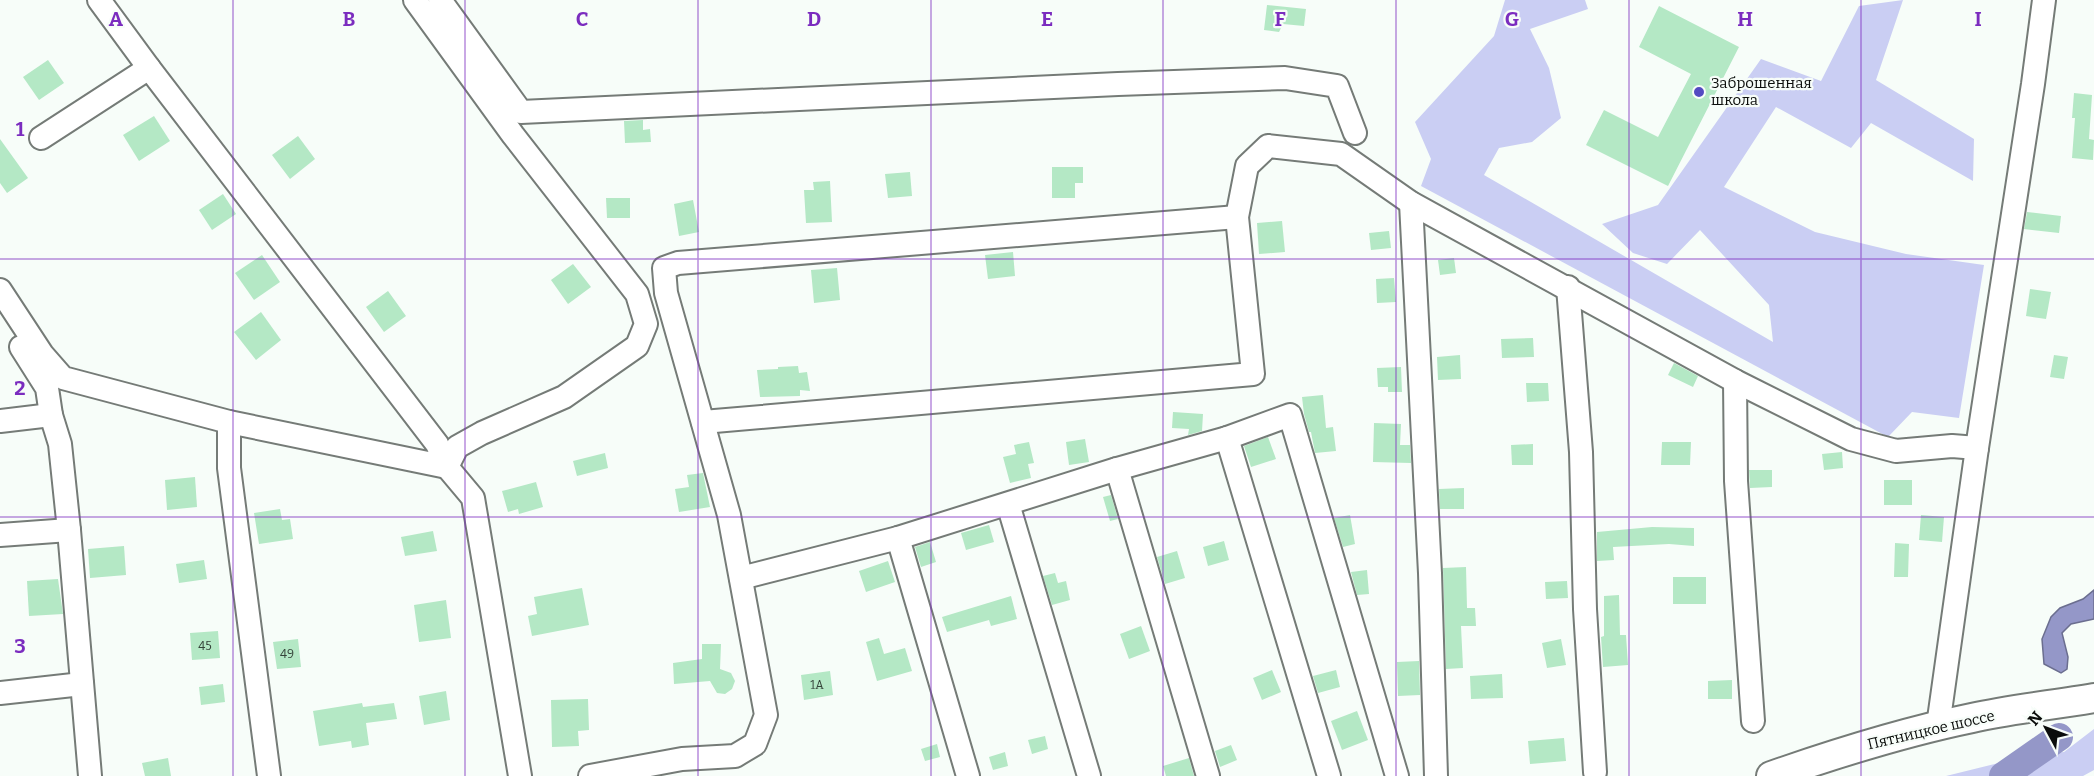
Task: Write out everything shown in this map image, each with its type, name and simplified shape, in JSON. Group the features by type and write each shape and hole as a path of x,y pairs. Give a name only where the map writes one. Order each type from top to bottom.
{"main road":[{"name":"Пятницкое шоссе","path":"1771,776 1837,753 1974,717 2094,698"}],"street":[{"path":"99,0 437,444 447,467 473,498 520,776"},
{"path":"415,0 513,135 637,294 646,324 638,346 564,397 482,433 457,447 447,467"},
{"path":"440,0 521,112 1285,78 1337,86 1355,133"},
{"path":"1938,726 2044,0"},
{"path":"41,138 149,68"},
{"path":"703,422 1253,374 1237,217 1246,166 1268,146 1341,154 1411,203 1568,287 1735,381 1851,440 1896,451 1952,446 1977,448"},
{"path":"1411,203 1430,573 1436,776"},
{"path":"590,776 682,759 735,756 755,744 766,715 729,515 666,293 664,268 678,263 1237,217"},
{"path":"1568,287 1581,452 1585,609 1595,772"},
{"path":"0,290 42,354 63,378 229,422 447,467"},
{"path":"0,313 47,388 51,415 60,444 90,776"},
{"path":"1735,381 1736,481 1753,721"},
{"path":"0,421 51,415"},
{"path":"741,578 898,538 1117,469 1227,438 1290,415 1397,776"},
{"path":"229,422 229,468 269,776"},
{"path":"1227,438 1329,776"},
{"path":"1117,469 1208,776"},
{"path":"1008,504 1089,776"},
{"path":"0,535 69,530"},
{"path":"898,538 968,776"},
{"path":"0,693 82,684"}],"shaded area":[{"path":"1505,0 1585,0 1588,9 1530,29 1549,68 1561,118 1532,142 1499,148 1484,175 1773,342 1769,305 1700,230 1667,264 1633,253 1602,224 1658,205 1761,59 1821,81 1859,6 1903,0 1876,80 1974,139 1973,181 1871,123 1851,148 1776,107 1724,187 1815,232 1906,254 1984,265 1959,418 1912,412 1888,437 1421,186 1431,159 1415,122 1494,36"},
{"path":"2094,590 2094,619 2071,624 2062,633 2068,657 2067,669 2061,673 2044,664 2042,639 2051,617 2060,608 2083,599"},
{"path":"2094,729 2094,770 2083,776 1946,776 2031,755 2064,752"}],"building":[{"path":"1267,5 1306,9 1304,26 1283,24 1279,32 1264,30"},
{"name":"Заброшенная школа","path":"1659,6 1739,47 1668,186 1586,145 1604,110 1658,137 1691,74 1639,47"},
{"path":"48,60 64,83 39,100 23,77"},
{"path":"2074,93 2092,95 2089,139 2094,140 2093,160 2072,158"},
{"path":"154,116 170,141 139,161 123,135"},
{"path":"643,120 643,130 650,129 651,142 625,143 624,121"},
{"path":"298,136 315,159 290,179 272,155"},
{"path":"0,139 28,178 7,193 0,183"},
{"path":"1052,167 1083,167 1083,183 1075,183 1075,198 1052,198"},
{"path":"910,172 912,196 888,198 885,174"},
{"path":"830,181 832,222 806,223 804,190 814,190 813,182"},
{"path":"223,194 236,214 212,230 199,210"},
{"path":"606,198 630,198 630,218 607,218"},
{"path":"693,200 699,232 679,236 674,204"},
{"path":"2027,212 2061,216 2059,233 2024,229"},
{"path":"1282,221 1285,252 1259,254 1257,223"},
{"path":"1389,231 1391,248 1371,250 1369,233"},
{"path":"1013,252 1015,276 988,279 985,255"},
{"path":"262,255 280,282 254,300 235,273"},
{"path":"1454,258 1456,273 1440,275 1438,260"},
{"path":"573,264 591,287 568,304 551,280"},
{"path":"837,268 840,300 814,303 811,270"},
{"path":"1394,278 1396,302 1377,303 1376,279"},
{"path":"2030,289 2051,292 2046,319 2026,316"},
{"path":"388,291 406,316 384,332 366,307"},
{"path":"261,312 281,340 256,360 234,332"},
{"path":"1533,338 1534,357 1502,358 1501,339"},
{"path":"1460,355 1461,379 1438,380 1437,357"},
{"path":"2054,355 2068,357 2064,379 2050,377"},
{"path":"1674,363 1698,376 1693,387 1668,375"},
{"path":"798,366 799,373 807,372 810,391 800,390 800,396 760,397 757,370"},
{"path":"1401,367 1402,392 1388,392 1388,387 1378,387 1377,368"},
{"path":"1526,383 1548,383 1549,401 1527,402"},
{"path":"1323,395 1326,428 1333,427 1336,451 1315,453 1311,432 1309,432 1304,414 1302,397"},
{"path":"1173,412 1203,414 1202,431 1188,435 1189,429 1172,428"},
{"path":"1374,423 1401,424 1400,445 1410,445 1411,463 1373,462"},
{"path":"1268,437 1276,459 1251,467 1244,446"},
{"path":"1085,439 1089,462 1069,465 1066,442"},
{"path":"1029,442 1034,463 1028,464 1031,478 1010,483 1003,457 1016,454 1014,445"},
{"path":"1662,442 1691,442 1690,465 1661,465"},
{"path":"1533,444 1533,465 1512,465 1511,445"},
{"path":"1842,452 1843,468 1824,470 1822,454"},
{"path":"605,453 608,468 577,476 573,461"},
{"path":"1749,470 1772,470 1772,487 1750,488"},
{"path":"703,473 710,507 679,512 675,489 689,487 687,475"},
{"path":"195,477 197,507 167,510 165,480"},
{"path":"1884,480 1912,480 1912,505 1884,505"},
{"path":"536,482 543,507 519,514 518,509 508,512 502,491"},
{"path":"1464,488 1464,509 1440,509 1439,489"},
{"path":"1111,495 1118,519 1110,521 1103,497"},
{"path":"280,509 282,520 290,519 293,539 259,544 254,513"},
{"path":"1350,515 1355,544 1343,547 1334,518"},
{"path":"1921,515 1944,517 1942,542 1919,540"},
{"path":"989,525 994,542 966,550 961,533"},
{"path":"1652,527 1694,528 1694,546 1669,544 1613,547 1614,560 1597,561 1597,532"},
{"path":"433,531 437,551 405,556 401,537"},
{"path":"1224,541 1229,560 1208,566 1203,547"},
{"path":"930,542 936,562 921,567 915,547"},
{"path":"1895,543 1909,544 1908,577 1894,577"},
{"path":"124,546 126,575 90,578 88,549"},
{"path":"1177,551 1185,578 1165,584 1157,557"},
{"path":"204,560 207,579 179,583 176,564"},
{"path":"888,561 895,582 866,592 859,571"},
{"path":"1466,567 1467,608 1475,608 1476,626 1461,626 1463,668 1446,669 1443,568"},
{"path":"1367,570 1369,594 1357,595 1351,572"},
{"path":"1055,573 1058,583 1066,581 1070,600 1052,605 1043,576"},
{"path":"1673,577 1706,577 1706,604 1673,604"},
{"path":"58,579 63,614 29,616 27,581"},
{"path":"1567,581 1568,598 1546,599 1545,582"},
{"path":"582,588 589,625 532,636 528,616 537,614 534,597"},
{"path":"1619,595 1620,635 1626,635 1628,665 1603,667 1601,637 1604,636 1604,596"},
{"path":"1011,596 1017,619 991,626 989,620 947,632 942,617"},
{"path":"446,600 451,638 419,642 414,605"},
{"path":"1141,626 1150,651 1129,659 1120,634"},
{"path":"218,631 220,658 192,660 190,633"},
{"path":"879,638 884,654 905,648 912,671 877,681 866,642"},
{"path":"298,639 301,667 277,669 273,642"},
{"path":"1561,639 1566,665 1547,668 1542,643"},
{"path":"702,644 721,644 720,669 731,673 735,681 732,689 725,694 717,693 710,681 674,684 673,663 702,659"},
{"path":"1419,661 1420,695 1398,696 1397,662"},
{"path":"1272,670 1281,692 1262,700 1253,678"},
{"path":"1336,670 1340,687 1318,693 1313,676"},
{"path":"830,671 833,695 804,700 801,675"},
{"path":"1502,674 1503,698 1471,699 1470,676"},
{"path":"1732,680 1732,699 1708,699 1708,681"},
{"path":"223,684 225,702 201,705 199,687"},
{"path":"446,691 450,720 424,725 419,696"},
{"path":"588,699 589,730 578,731 579,746 552,747 551,700"},
{"path":"362,703 363,707 394,703 397,719 366,723 369,745 352,748 351,741 319,746 313,711"},
{"path":"1357,711 1368,740 1342,750 1331,721"},
{"path":"1045,736 1048,749 1032,754 1028,740"},
{"path":"1564,738 1566,761 1530,764 1528,741"},
{"path":"937,744 940,757 925,761 921,749"},
{"path":"1231,745 1237,760 1220,767 1215,751"},
{"path":"1005,752 1008,766 993,770 989,757"},
{"path":"168,758 171,776 145,776 142,763"},
{"path":"1189,758 1194,776 1166,776 1163,766"}],"waterway":[{"path":"2003,776 2059,737"}],"place":[{"name":"Заброшенная школа","path":"1699,92"}]}
